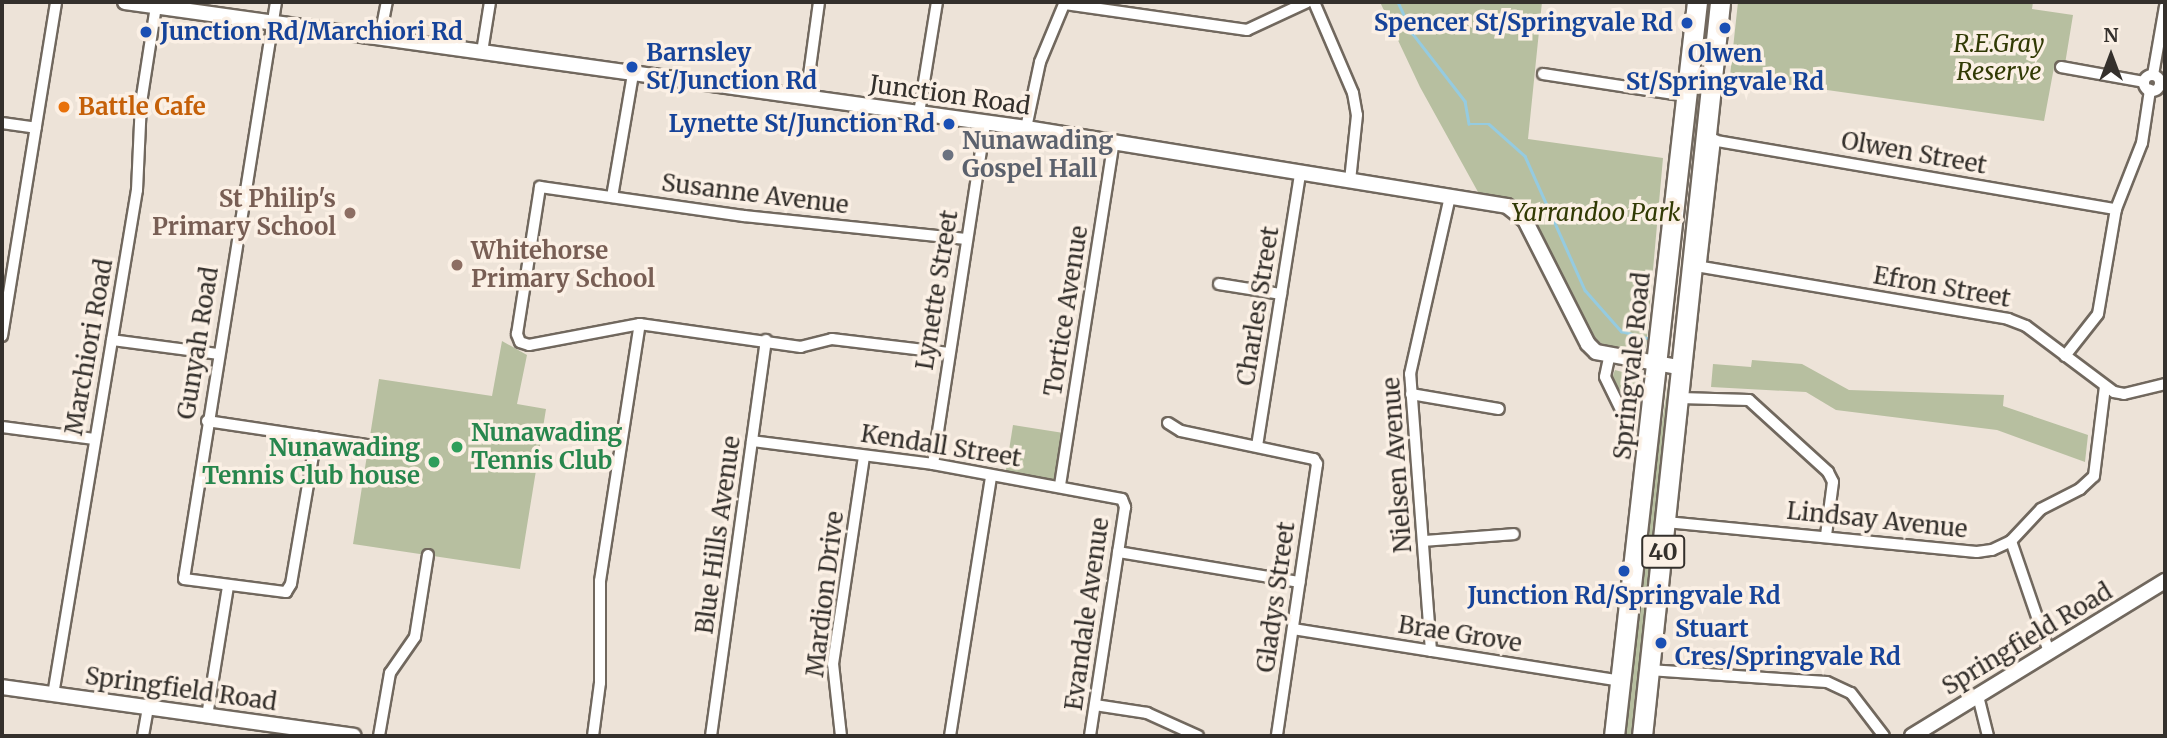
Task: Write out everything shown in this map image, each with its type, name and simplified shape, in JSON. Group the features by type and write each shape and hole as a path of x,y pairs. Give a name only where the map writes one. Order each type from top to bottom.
{"highway":[{"name":"Springvale Road","path":"1614,736 1697,2"},
{"name":"Springvale Road","path":"1642,736 1710,140 1720,2"}],"street":[{"path":"2,336 56,2"},
{"name":"Junction Road","path":"125,2 1026,128 1450,196 1517,211 1588,344 1609,358"},
{"name":"Gunyah Road","path":"228,587 189,582 183,572 276,2"},
{"path":"380,37 387,2"},
{"path":"482,52 490,2"},
{"path":"806,97 819,2"},
{"path":"919,113 937,2"},
{"path":"1026,128 1040,62 1065,3 1247,30 1307,2"},
{"path":"1314,2 1353,93 1357,115 1350,181"},
{"name":"Marchiori Road","path":"53,695 136,190 141,103 160,5"},
{"path":"2065,356 2098,314 2116,209 2142,143 2155,83 2165,6"},
{"path":"2061,67 2155,83"},
{"path":"612,197 633,74"},
{"path":"1543,74 1687,96"},
{"path":"2,123 36,128"},
{"name":"Lynette Street","path":"933,464 985,123"},
{"name":"Olwen Street","path":"1710,140 2116,209"},
{"name":"Tortice Avenue","path":"1060,485 1114,142"},
{"name":"Charles Street","path":"1257,446 1300,173"},
{"name":"Susanne Avenue","path":"640,324 529,345 520,342 517,334 540,187 966,239"},
{"name":"Nielsen Avenue","path":"1431,651 1411,394 1411,362 1450,196"},
{"name":"Efron Street","path":"1695,266 2018,322 2105,387"},
{"path":"1219,284 1281,294"},
{"path":"593,736 600,683 600,581 640,324 801,347 832,339 949,353"},
{"path":"112,340 218,354"},
{"name":"Blue Hills Avenue","path":"711,736 766,340"},
{"path":"1630,428 1605,377 1609,358 1683,368"},
{"path":"2105,387 2124,394 2165,384"},
{"name":"Lindsay Avenue","path":"1666,522 1826,535 1977,552 2011,541 2040,509 2080,489 2094,476 2105,387"},
{"path":"1411,394 1499,409"},
{"path":"1680,398 1749,400 1828,472 1833,482 1826,535"},
{"path":"207,421 368,445"},
{"path":"1168,423 1181,431 1257,446"},
{"path":"2,427 94,439"},
{"path":"208,716 228,587 278,594 291,584 316,437"},
{"name":"Kendall Street","path":"752,441 933,464 991,476 1060,485 1122,499"},
{"name":"Gladys Street","path":"1257,446 1314,459 1317,464 1277,736"},
{"name":"Mardion Drive","path":"841,736 833,664 864,456"},
{"path":"950,736 991,476"},
{"name":"Evandale Avenue","path":"1090,736 1118,552 1122,499"},
{"path":"1424,541 1514,534"},
{"path":"2011,541 2049,652"},
{"path":"1118,552 1300,582"},
{"path":"379,736 390,673 415,637 428,555"},
{"name":"Springfield Road","path":"1912,736 2165,581"},
{"name":"Brae Grove","path":"1293,629 1620,681"},
{"path":"1649,670 1827,682 1850,693 1884,736"},
{"name":"Springfield Road","path":"2,687 354,736"},
{"path":"1978,696 1988,736"},
{"path":"1095,705 1147,713 1198,736"},
{"path":"143,736 148,708"}],"green space":[{"name":"Yarrandoo Park","path":"1380,2 1542,2 1528,139 1663,158 1646,348 1605,346 1596,339 1520,202 1478,192 1420,87"},
{"name":"R.E.Gray Reserve","path":"1738,2 2033,2 2032,9 2073,15 2065,64 2055,62 2044,121 1730,76"},
{"path":"502,341 527,355 517,404 546,409 520,569 353,544 379,379 492,396"},
{"path":"1752,360 1802,364 1849,390 2004,395 2003,406 2088,435 2085,462 1997,430 1836,410 1806,392 1711,387 1713,364 1751,367"},
{"path":"1615,370 1641,377 1635,424 1612,378"},
{"path":"1669,379 1674,390 1633,736 1622,736 1645,526"},
{"path":"1013,425 1068,434 1060,486 1005,477"}],"waterway":[{"path":"1398,2 1413,34 1465,101 1469,124 1489,124 1525,156 1585,290 1621,331 1647,338"}],"place":[{"name":"Spencer St/Springvale Rd","path":"1687,23"},
{"name":"Olwen St/Springvale Rd","path":"1725,28"},
{"name":"Junction Rd/Marchiori Rd","path":"146,32"},
{"name":"Barnsley St/Junction Rd","path":"632,67"},
{"name":"Battle Cafe","path":"64,107"},
{"name":"Lynette St/Junction Rd","path":"949,124"},
{"name":"Nunawading Gospel Hall","path":"948,155"},
{"name":"St Philip's Primary School","path":"350,213"},
{"name":"Whitehorse Primary School","path":"457,265"},
{"name":"Nunawading Tennis Club","path":"457,447"},
{"name":"Nunawading Tennis Club house","path":"434,462"},
{"name":"Junction Rd/Springvale Rd","path":"1624,571"},
{"name":"Stuart Cres/Springvale Rd","path":"1661,643"}]}
